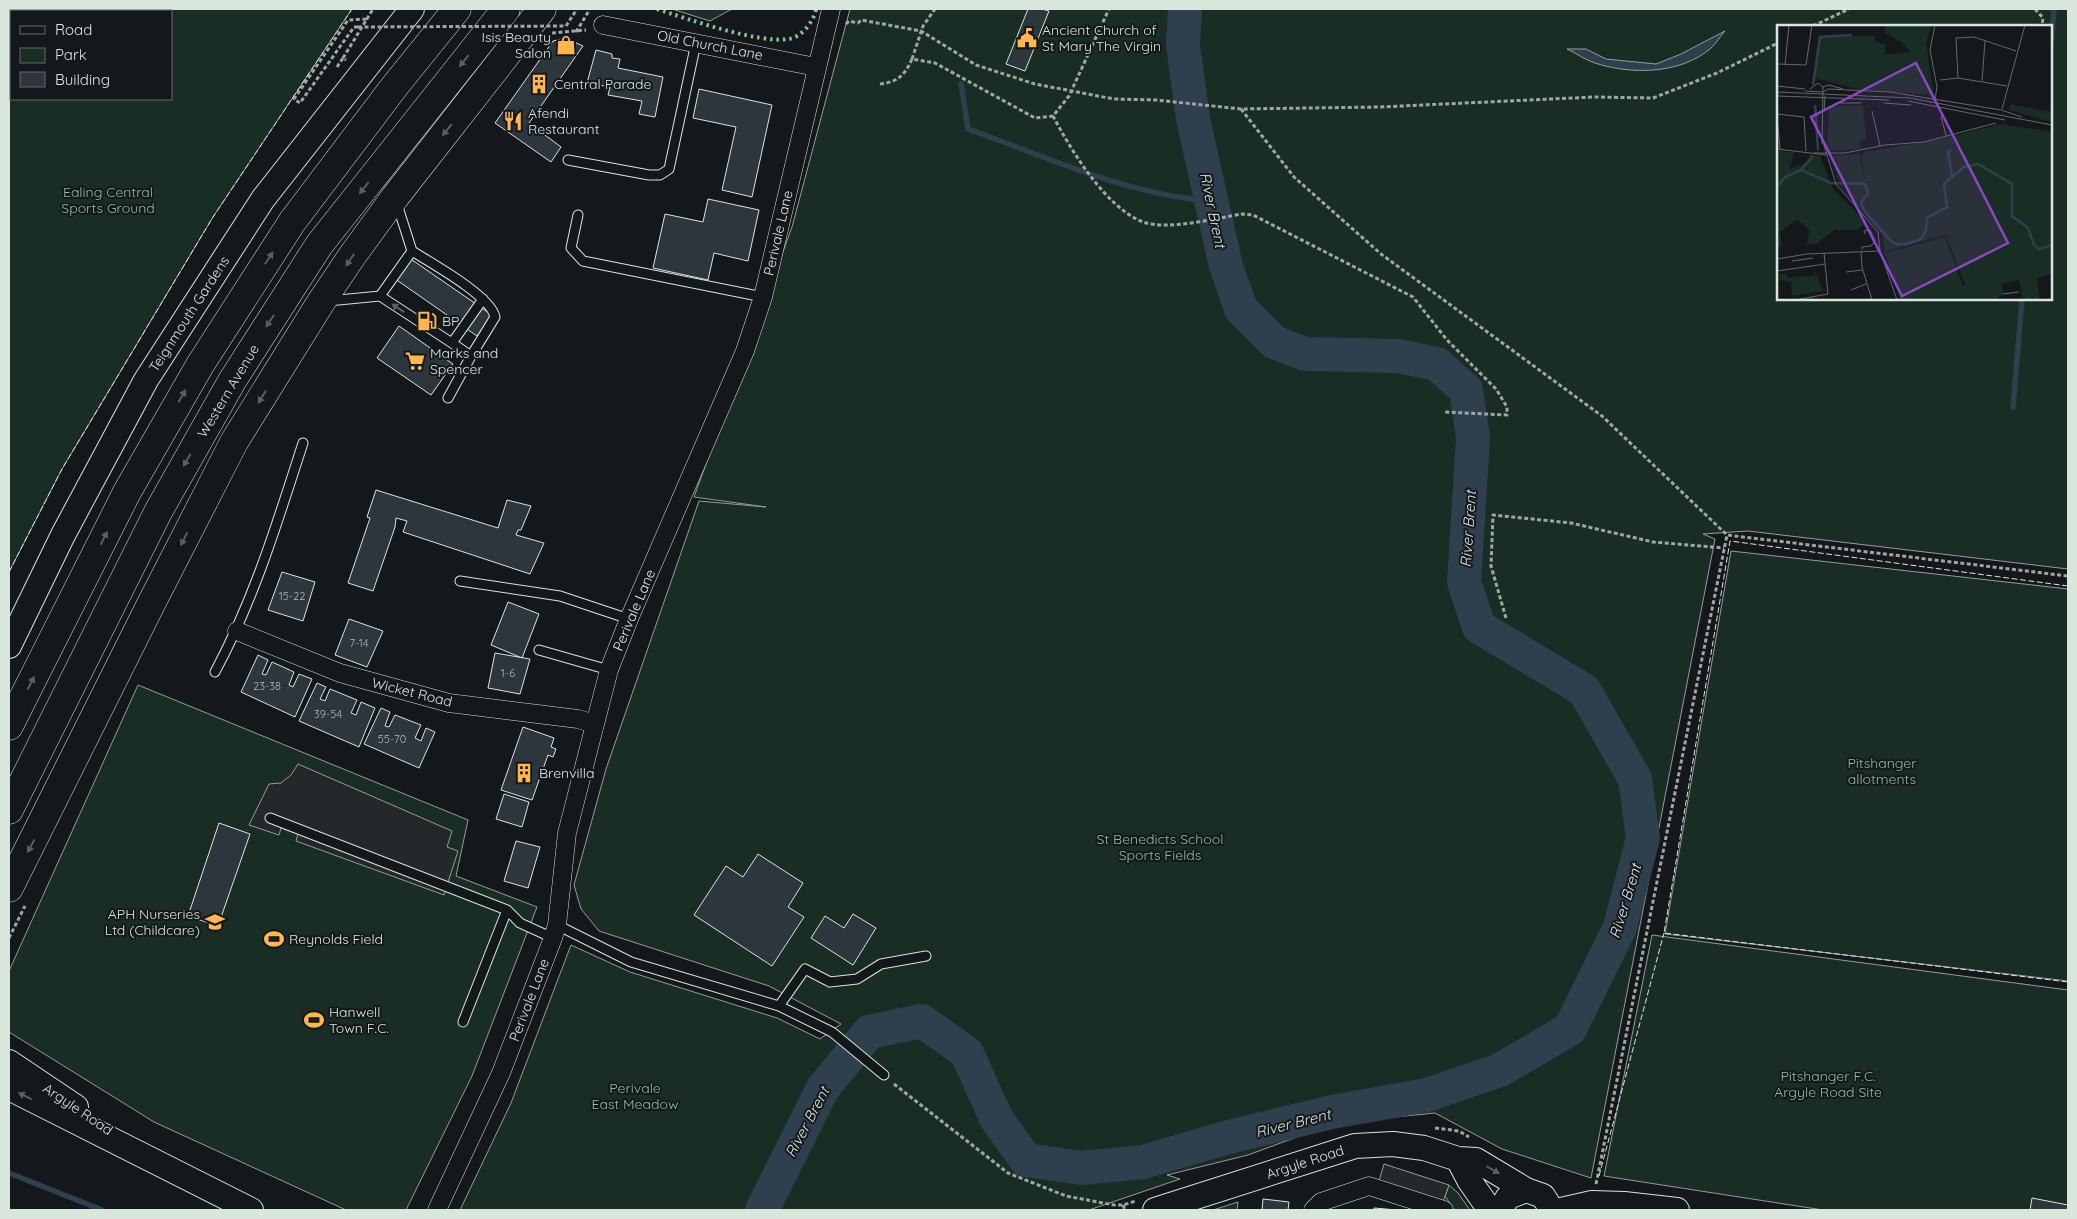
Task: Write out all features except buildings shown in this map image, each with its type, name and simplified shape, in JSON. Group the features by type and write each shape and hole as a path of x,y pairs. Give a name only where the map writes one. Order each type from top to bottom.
{"highway":[{"path":"9,726 127,492 200,366 292,222 394,87 457,9"},
{"name":"Western Avenue","path":"9,810 158,512 232,381 319,245 506,9"},
{"path":"9,888 234,442 321,302 394,197 551,13"}],"main road":[{"name":"Teignmouth Gardens","path":"9,646 63,535 146,380 263,198 412,9"},
{"name":"Argyle Road","path":"9,1062 147,1156"},
{"name":"Argyle Road","path":"9,1088 251,1210"},
{"name":"Argyle Road","path":"1155,1210 1355,1146 1393,1144 1430,1149 1458,1159 1476,1160 1526,1190 1543,1196 1552,1210"},
{"path":"1458,1159 1469,1180 1490,1210"},
{"path":"1500,1210 1508,1197 1526,1190"},
{"path":"1561,1210 1592,1203 1624,1204 1677,1210"}],"street":[{"name":"Perivale Lane","path":"437,1210 501,1073 555,932 567,833 610,670 629,619 745,351 763,297 831,9"},
{"name":"Old Church Lane","path":"603,25 816,67"},
{"name":"Wicket Road","path":"237,631 340,673 440,701 595,724"},
{"path":"1313,1210 1321,1202 1369,1186 1444,1210"}],"lane":[{"path":"568,160 648,175 660,175 669,169 696,43"},
{"path":"394,197 412,251 483,299 496,316 448,398"},
{"path":"578,216 571,248 583,261 763,297"},
{"path":"380,296 412,251"},
{"path":"321,302 380,296 471,356"},
{"path":"452,343 483,299"},
{"path":"215,672 237,631 258,580 303,443"},
{"path":"460,580 560,596 629,619"},
{"path":"540,650 610,670"},
{"path":"270,818 507,910 520,923 555,932 631,962 779,1006 832,1032 884,1075"},
{"path":"463,1022 507,910"},
{"path":"779,1006 805,969 830,982 857,979 881,964 926,956"}],"path":[{"path":"343,58 373,9"},
{"path":"367,19 348,20 294,99 300,103 354,27 566,26 576,9"},
{"path":"575,32 590,9"},
{"path":"880,84 893,83 906,74 921,31 935,9"},
{"path":"912,59 935,63 1035,118 1053,116 1072,91 1109,9"},
{"path":"1815,25 1849,9"},
{"path":"2035,9 2043,18 2042,25"},
{"path":"546,40 551,13"},
{"path":"843,28 849,21 858,23 861,20 921,31 976,65 1035,84 1114,99 1156,100 1241,109 1380,107 1594,97 1653,98 1717,73 1777,43"},
{"path":"1241,109 1294,177 1366,241 1602,416 1726,535 2068,576"},
{"path":"1053,116 1068,144 1098,184 1123,210 1144,222 1170,225 1242,214 1253,215 1413,297 1447,340 1496,389 1507,407 1507,415 1445,412"},
{"path":"1506,618 1491,566 1493,515 1571,524 1653,542 1724,548"},
{"path":"1596,1190 1726,535"},
{"path":"884,1075 1008,1173 1066,1196 1123,1205 1125,1210"}],"green space":[{"name":"Ealing Central Sports Ground","path":"9,9 352,9 213,217 62,469 9,572"},
{"path":"850,9 2068,9 2068,569 1748,531 1703,534 1715,539 1591,1178 1502,1149 1435,1113 1335,1123 1248,1155 1167,1175 1180,1179 1089,1210 460,1210 511,1103 571,945 630,972 777,1018 820,1039 841,1024 769,986 599,931 581,909 574,885 606,769 699,501 766,507 694,497 792,227"},
{"name":"Pitshanger allotments","path":"1731,551 2068,589 2068,981 1665,934"},
{"name":"Reynolds Field","path":"138,685 468,820 456,876 537,907 472,1076 406,1210 346,1210 154,1122 9,1032 9,971"},
{"name":"Pitshanger F.C. Argyle Road Site","path":"1652,935 2068,990 2068,1210 1823,1210 1604,1176"},
{"path":"1449,1185 1458,1193 1470,1210 1454,1210 1445,1196"},
{"path":"1238,1202 1237,1210 1213,1210"}],"shaded area":[{"path":"672,9 732,9 710,21"},
{"path":"298,764 452,831 447,847 458,851 444,895 296,841 298,834 281,828 279,835 249,825 269,784 281,783 291,775"},
{"path":"1384,1164 1449,1185 1443,1202 1379,1181"}],"water":[{"path":"1725,31 1712,47 1698,57 1670,68 1655,70 1609,67 1591,62 1567,49 1586,49 1606,59 1656,64 1681,54"}],"waterway":[{"name":"River Brent","path":"762,1210 823,1088 869,1032 922,1021 967,1053 996,1118 1026,1160 1081,1168 1143,1162 1225,1138 1332,1112 1427,1095 1500,1070 1570,1029 1620,927 1643,838 1635,779 1584,690 1479,627 1464,582 1473,438 1466,390 1437,364 1398,356 1305,354 1274,342 1241,309 1226,266 1193,119 1183,45 1185,9"},
{"path":"2052,33 2054,9"},
{"path":"961,84 968,129 1057,163 1118,183 1149,191 1211,201"},
{"path":"2013,407 2022,300"},
{"path":"9,1173 102,1210"}],"hedge":[{"path":"657,9 723,30 776,40 794,38 803,32 810,23 816,9"}],"fence":[{"path":"9,572 62,469 213,217 352,9"},
{"path":"2068,586 1730,541 1664,933 2068,982"},
{"path":"1599,1176 1664,933"}],"place":[{"name":"Ancient Church of St Mary The Virgin","path":"1027,38"},
{"name":"Isis Beauty Salon","path":"566,45"},
{"name":"Central Parade","path":"539,84"},
{"name":"Afendi Restaurant","path":"513,121"},
{"name":"BP","path":"427,321"},
{"name":"Marks and Spencer","path":"415,361"},
{"name":"Brenvilla","path":"524,773"},
{"name":"APH Nurseries Ltd (Childcare)","path":"215,922"},
{"name":"Reynolds Field","path":"274,939"},
{"name":"Hanwell Town F.C.","path":"314,1020"}],"park label":[{"name":"St Benedicts School Sports Fields","path":"1160,848"},
{"name":"Perivale East Meadow","path":"635,1096"}]}
